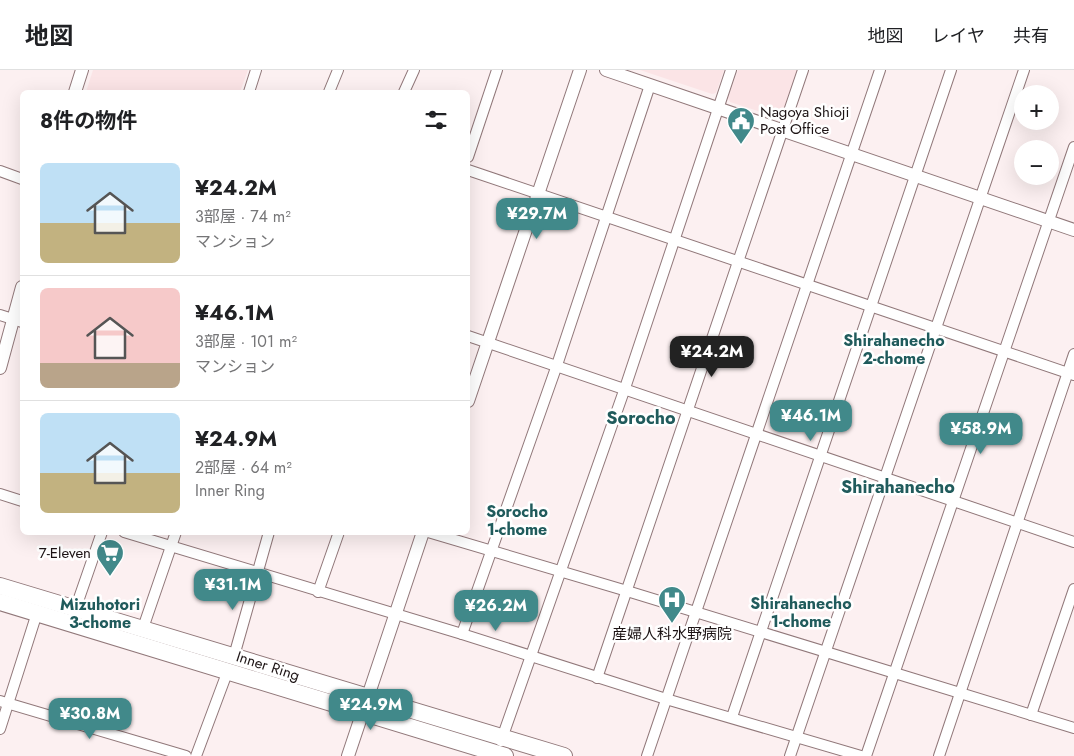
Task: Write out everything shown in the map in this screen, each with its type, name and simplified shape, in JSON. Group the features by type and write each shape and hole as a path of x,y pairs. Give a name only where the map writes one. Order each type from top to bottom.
{"main road":[{"name":"Inner Ring","path":"0,586 143,628 366,698 564,756"},
{"name":"Inner Ring","path":"0,602 499,755"}],"street":[{"path":"76,90 82,70"},
{"path":"250,90 256,70"},
{"path":"330,90 338,70"},
{"path":"405,90 414,70"},
{"path":"470,151 497,70"},
{"path":"470,395 580,70"},
{"path":"606,70 1074,230"},
{"path":"499,755 502,737 625,388 731,70"},
{"path":"597,678 804,70"},
{"path":"647,756 880,70"},
{"path":"732,718 951,70"},
{"path":"790,756 824,651 886,477 1024,70"},
{"path":"462,634 557,366 650,85"},
{"path":"866,756 952,499 1005,353 1074,147"},
{"path":"0,171 20,178"},
{"path":"470,171 1071,374"},
{"path":"0,368 18,321 20,304"},
{"path":"0,315 18,321"},
{"path":"470,337 1074,542"},
{"path":"939,756 1071,374 1074,354"},
{"path":"0,494 20,500"},
{"path":"76,608 101,535"},
{"path":"133,535 394,616 462,634 666,699 861,756"},
{"path":"143,628 175,535"},
{"path":"234,656 268,535"},
{"path":"318,592 338,535"},
{"path":"348,756 421,535"},
{"path":"439,535 627,590 696,613 1074,728"},
{"path":"1031,716 1074,589"},
{"path":"0,728 4,702 36,613"},
{"path":"196,756 227,673"},
{"path":"4,702 186,756"}],"shaded area":[{"path":"93,70 248,70 241,90 87,90"},
{"path":"640,70 724,70 716,93 712,94"},
{"path":"738,70 800,70 783,119 730,102 728,98"}],"place":[{"name":"Nagoya Shioji Post Office","path":"741,145"},
{"name":"7-Eleven","path":"110,577"},
{"name":"産婦人科水野病院","path":"672,624"}],"district":[{"name":"Shirahanecho 2-chome","path":"894,349"},
{"name":"Sorocho","path":"641,418"},
{"name":"Shirahanecho","path":"898,487"},
{"name":"Sorocho 1-chome","path":"517,520"},
{"name":"Shirahanecho 1-chome","path":"801,612"},
{"name":"Mizuhotori 3-chome","path":"100,613"}]}
